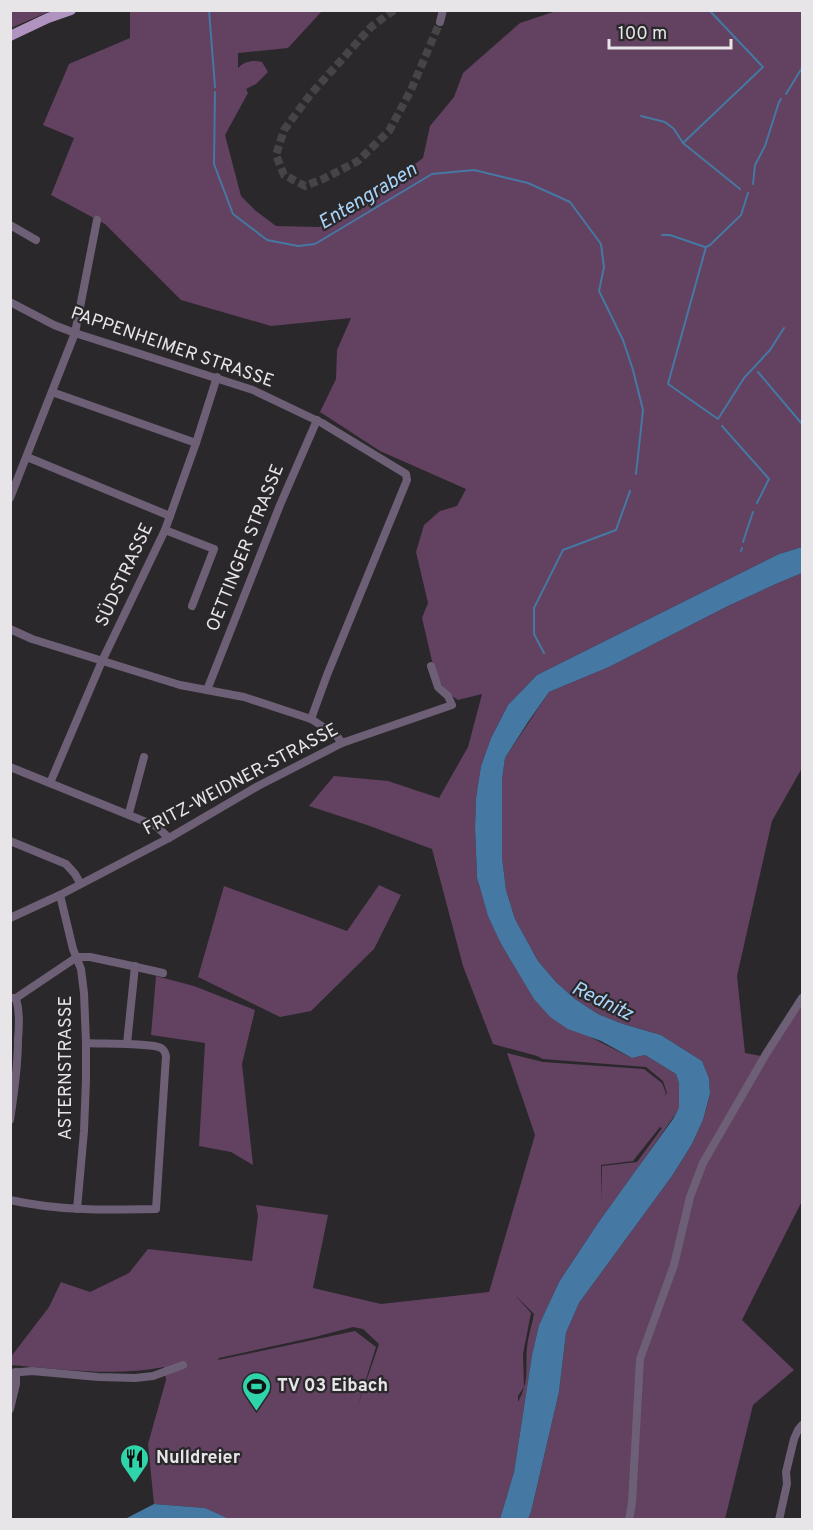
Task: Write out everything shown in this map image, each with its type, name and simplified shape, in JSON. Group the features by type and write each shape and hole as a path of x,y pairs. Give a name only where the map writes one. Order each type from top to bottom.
{"main road":[{"path":"12,32 71,10"}],"street":[{"path":"440,22 443,10"},
{"path":"10,498 75,333 97,220"},
{"path":"10,225 36,240"},
{"name":"PAPPENHEIMER STRASSE","path":"10,302 54,325 75,333 253,390 317,420 406,474 407,480 311,719"},
{"name":"SÜDSTRASSE","path":"50,783 102,661 165,530 217,377"},
{"path":"52,392 196,443"},
{"name":"OETTINGER STRASSE","path":"207,690 276,515 317,420"},
{"path":"27,457 170,516"},
{"path":"165,530 214,549 192,606"},
{"path":"10,629 32,639 180,685 244,697 311,719 336,735 342,743"},
{"name":"FRITZ-WEIDNER-STRASSE","path":"10,918 60,895 169,838 258,786 342,743 452,705 448,696 438,687 431,666"},
{"path":"129,813 144,757"},
{"path":"10,766 129,813 156,826 169,838"},
{"path":"10,841 66,864 75,873 80,883"},
{"name":"ASTERNSTRASSE","path":"60,895 73,949 81,969 84,993 86,1043 84,1131 77,1209"},
{"path":"10,1120 18,1062 18,1007 13,998 77,957 90,957 163,973"},
{"path":"127,1044 135,966"},
{"path":"629,1520 632,1503 640,1359 674,1265 690,1197 703,1163 772,1044 802,998"},
{"path":"10,1200 52,1208 156,1209 166,1056 163,1049 158,1047 86,1043"},
{"path":"10,1409 16,1384 13,1372 32,1371 106,1378 135,1378 153,1376 183,1365"},
{"path":"779,1520 787,1484 786,1472 794,1439 802,1425"}],"shaded area":[{"path":"11,10 50,10 50,11 11,28"},
{"path":"559,10 802,11 802,547 779,554 537,675 508,705 491,738 481,766 476,798 477,878 488,915 501,944 534,998 550,1017 632,1058 645,1055 676,1074 679,1083 679,1109 559,1282 539,1325 532,1355 514,1472 500,1519 229,1520 204,1508 154,1504 148,1444 166,1380 164,1367 107,1372 11,1365 10,1358 49,1307 61,1282 90,1292 129,1273 148,1249 252,1261 258,1216 256,1205 328,1215 313,1288 381,1304 489,1292 535,1135 507,1053 543,1062 644,1069 662,1083 666,1093 663,1096 667,1093 663,1081 646,1067 543,1059 493,1044 463,966 432,849 309,806 334,776 388,781 439,798 468,747 482,694 458,700 436,678 422,618 428,603 416,552 424,525 440,511 457,506 466,489 380,451 320,412 336,379 337,350 351,318 271,326 181,300 105,224 51,195 74,138 43,125 69,64 130,38 130,11 322,11 288,48 238,53 238,68 246,62 259,61 268,72 256,84 246,89 248,93 225,135 241,196 256,211 276,226 319,227 355,209 423,158 430,126 454,97 463,73 520,23","holes":["660,1127 662,1128 637,1162 602,1166 601,1201 601,1165 633,1161","514,1294 534,1314 528,1343 524,1387 523,1354 531,1313","353,1327 363,1329 379,1344 357,1408 376,1347 355,1331 218,1360","524,1387 518,1402 518,1396"]},
{"path":"802,573 802,768 772,821 737,976 745,1053 767,1057 802,1004 802,1201 742,1320 794,1370 753,1405 725,1519 528,1519 559,1392 566,1333 579,1303 672,1176 692,1144 703,1120 710,1095 709,1078 702,1061 661,1035 598,1014 575,999 538,961 515,919 506,890 502,857 502,780 505,758 549,692 609,667 728,606"},
{"path":"379,885 401,895 374,949 311,1011 280,1017 198,977 224,886 347,931"},
{"path":"156,976 194,986 255,1010 242,1064 253,1165 231,1152 199,1146 205,1043 151,1035"}],"water":[{"path":"802,547 802,573 728,606 609,667 549,692 505,758 502,780 502,857 506,890 515,919 538,961 575,999 598,1014 661,1035 702,1061 709,1078 710,1094 703,1120 692,1144 672,1176 579,1303 566,1333 559,1392 528,1519 500,1519 514,1472 532,1355 539,1325 559,1282 598,1223 673,1119 679,1108 679,1083 676,1074 645,1055 632,1058 601,1041 568,1029 550,1017 534,999 501,944 488,916 477,878 476,798 481,766 491,738 508,705 537,675 779,554"},
{"path":"154,1504 205,1508 229,1519 125,1519"}],"waterway":[{"name":"Entengraben","path":"209,10 215,87"},
{"path":"683,143 763,67 709,10"},
{"path":"786,94 802,68"},
{"name":"Entengraben","path":"215,92 214,164 233,214 267,240 298,246 315,244 432,174 474,170 528,183 570,202 601,244 604,267 599,291 623,340 643,410 636,474"},
{"path":"753,184 755,165 765,146 781,99"},
{"path":"641,116 665,122 674,129 683,143 740,189"},
{"path":"748,193 741,215 706,247 668,384 718,419 744,378 770,350 784,328"},
{"path":"662,235 670,235 705,247"},
{"path":"758,372 802,424"},
{"path":"722,426 769,479 757,503"},
{"name":"Entengraben","path":"544,653 534,634 534,608 563,550 616,530 630,491"},
{"path":"743,542 753,512"}],"tunnel":[{"path":"394,10 371,27 310,95 284,130 276,155 284,175 305,186 323,179 358,161 389,131 411,90 440,22"}],"place":[{"name":"TV 03 Eibach","path":"256,1412"},
{"name":"Nulldreier","path":"135,1484"}],"water label":[{"name":"Rednitz","path":"602,1002"}]}
